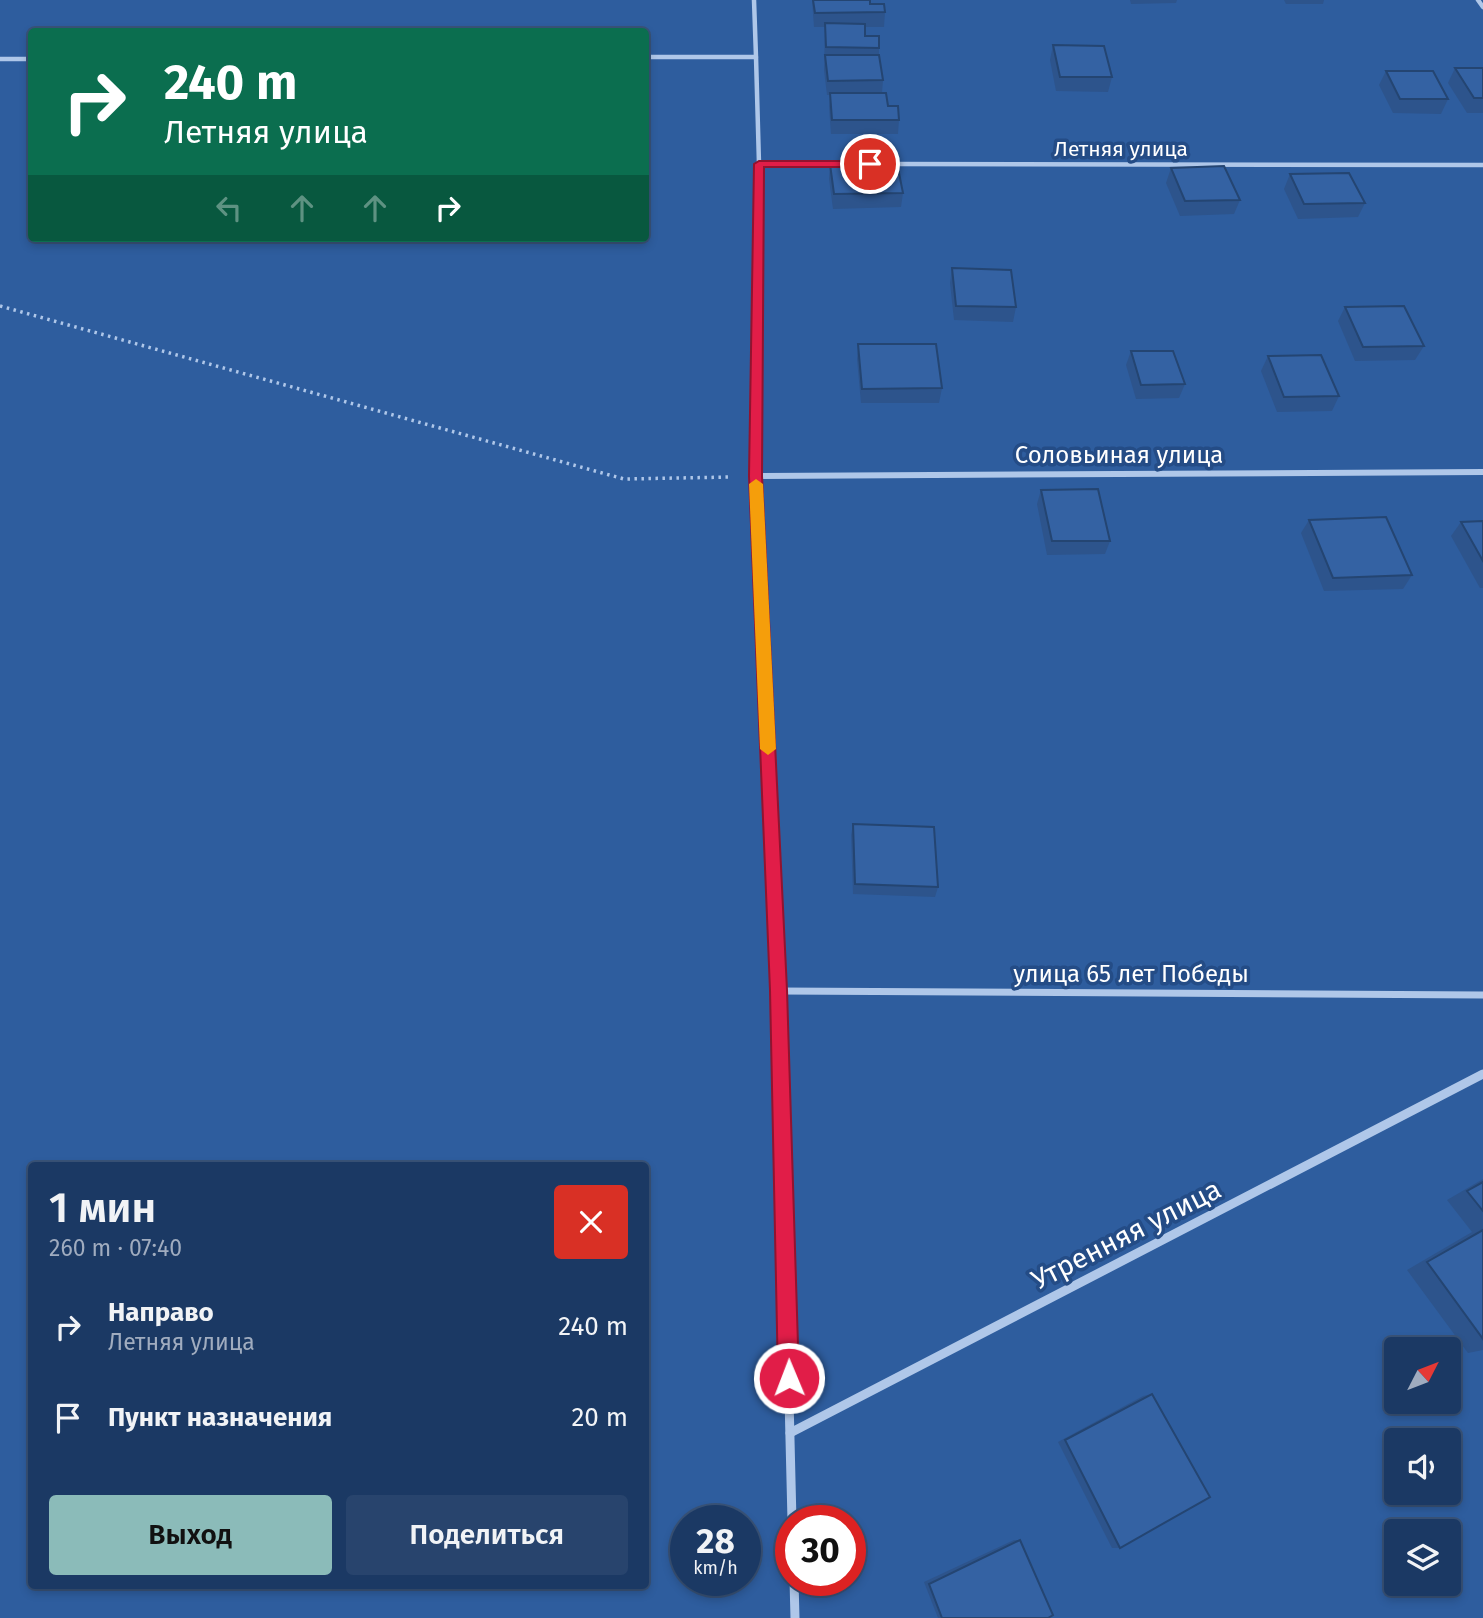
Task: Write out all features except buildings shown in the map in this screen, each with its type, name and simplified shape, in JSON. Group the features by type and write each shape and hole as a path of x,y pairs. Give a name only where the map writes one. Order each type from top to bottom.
{"street":[{"path":"754,0 759,164 756,476 779,990 792,1505"},
{"path":"1478,0 1483,7"},
{"path":"649,57 756,57"},
{"path":"0,59 28,59"},
{"path":"759,164 843,164"},
{"name":"Летняя улица","path":"884,164 1483,165"},
{"name":"Соловьиная улица","path":"756,476 1483,472"},
{"name":"улица 65 лет Победы","path":"779,990 1483,995"},
{"name":"Утренняя улица","path":"790,1433 1483,1074"},
{"path":"794,1596 795,1618"}],"path":[{"path":"0,306 624,479 756,476"}],"shaded area":[{"path":"0,0 1483,0 1483,1618 0,1618"}],"slow traffic":[{"path":"756,484 768,749"}],"route":[{"path":"789,1378 779,990 756,476 759,164 870,164"}]}
